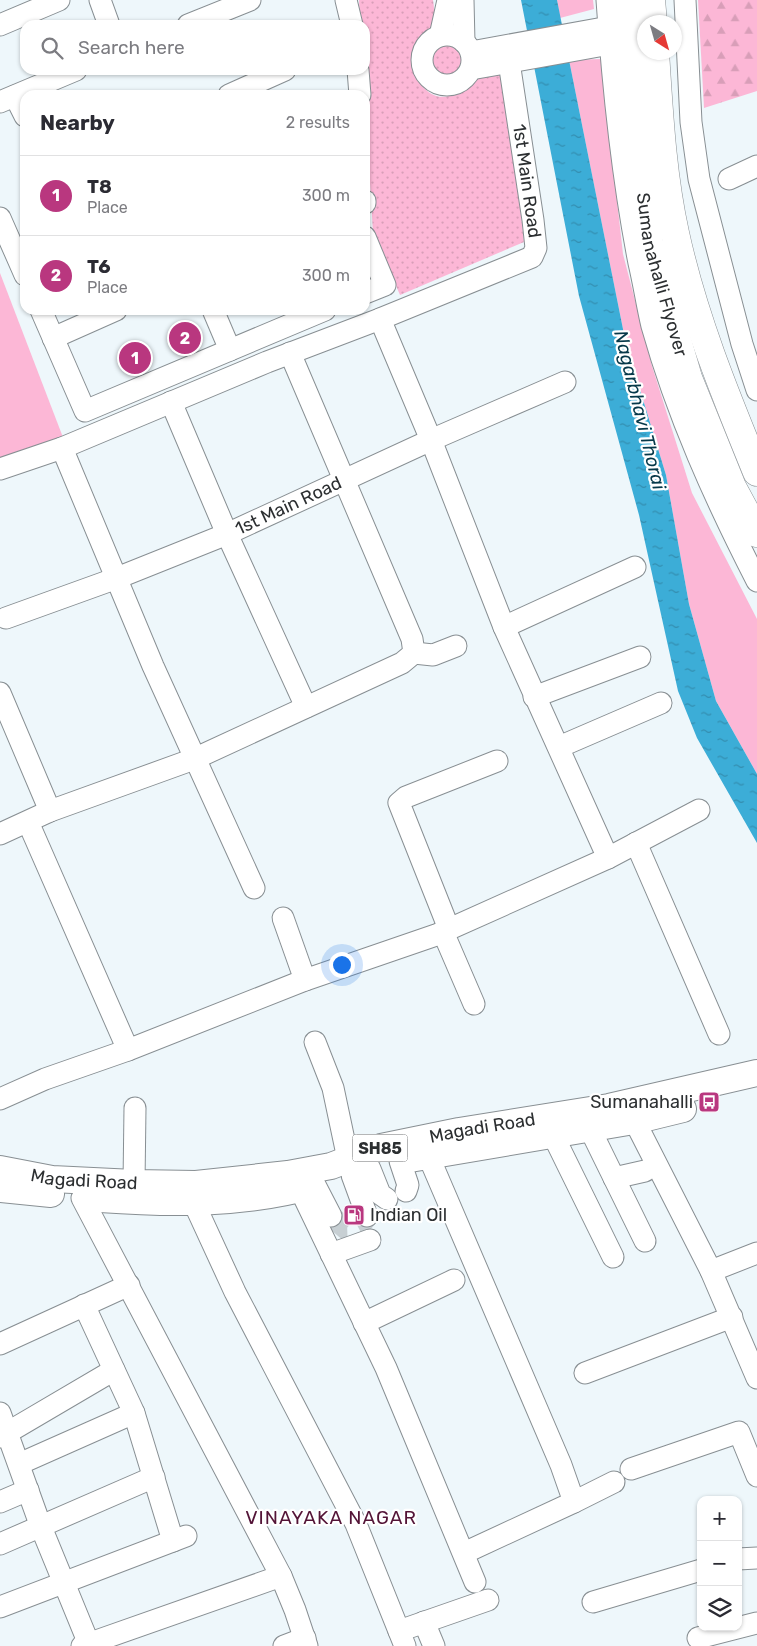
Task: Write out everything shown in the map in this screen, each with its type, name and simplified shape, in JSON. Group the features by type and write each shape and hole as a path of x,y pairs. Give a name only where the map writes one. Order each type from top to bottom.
{"highway":[{"name":"Sumanahalli Flyover","path":"624,0 633,117 649,243 688,378 732,487 757,533"},
{"path":"651,0 652,15"},
{"name":"Sumanahalli Flyover","path":"656,60 665,174 675,233 690,295 715,370 757,472"}],"main road":[{"name":"Magadi Road","path":"0,1189 82,1198 160,1203 194,1203 308,1187 356,1168 590,1129 630,1112 757,1073"},
{"name":"Magadi Road","path":"0,1169 52,1179 134,1183 205,1183 288,1174 331,1166 356,1168 381,1147 459,1131 630,1112 757,1091"}],"street":[{"path":"0,25 59,0"},
{"path":"100,0 107,20"},
{"path":"200,20 250,0"},
{"path":"346,0 351,20"},
{"path":"440,36 448,0"},
{"path":"463,0 469,54 460,82 452,85 436,82 429,77 422,62 427,46 440,36 449,35 469,54 511,55 603,37"},
{"path":"607,0 603,37 625,194 652,325 692,441 728,523 757,581"},
{"path":"685,0 691,122 699,179 742,344 757,390"},
{"name":"1st Main Road","path":"0,469 62,448 255,367 529,259 536,251 511,55"},
{"path":"28,90 64,75"},
{"path":"240,90 274,75"},
{"path":"358,75 360,90"},
{"path":"20,94 7,99 20,111"},
{"path":"729,179 757,166"},
{"path":"0,218 20,264"},
{"path":"370,249 385,285 370,291"},
{"path":"43,315 85,411 313,315"},
{"path":"53,338 104,315"},
{"path":"216,315 237,347 255,367"},
{"path":"380,319 431,440 504,627 608,858"},
{"path":"290,353 412,639 414,653"},
{"name":"1st Main Road","path":"6,618 116,578 227,534 431,440 565,382"},
{"path":"171,402 227,534 306,707"},
{"path":"62,448 194,759 254,888"},
{"path":"504,627 635,567"},
{"path":"0,834 50,811 194,759 402,662 414,653 433,655 456,646"},
{"path":"534,697 640,657"},
{"path":"0,693 50,811"},
{"path":"558,747 660,703"},
{"path":"474,1004 399,803 406,797 497,761"},
{"path":"0,1099 45,1079 128,1050 306,980 446,931 608,858 699,810"},
{"path":"28,822 128,1050"},
{"path":"636,843 719,1034"},
{"path":"283,918 306,980"},
{"path":"315,1042 333,1088 368,1216"},
{"path":"134,1183 136,1108"},
{"path":"630,1112 711,1271 757,1378"},
{"path":"590,1129 645,1241"},
{"path":"553,1136 613,1257"},
{"path":"428,1155 562,1465 574,1502"},
{"path":"400,1161 408,1185 406,1191"},
{"path":"356,1168 380,1194 387,1198"},
{"path":"614,1178 645,1171"},
{"path":"308,1187 331,1216"},
{"path":"308,1187 331,1254 386,1368 476,1582"},
{"path":"82,1198 281,1576 306,1642 284,1646"},
{"path":"194,1203 235,1292 356,1524 402,1638 424,1622 488,1600"},
{"path":"331,1254 370,1240"},
{"path":"711,1271 757,1253"},
{"path":"364,1323 454,1280"},
{"path":"0,1344 128,1285"},
{"path":"0,1607 180,1538 154,1477 134,1413 84,1305"},
{"path":"585,1373 732,1317"},
{"path":"4,1435 114,1370"},
{"path":"0,1413 4,1435 19,1464 41,1527 64,1584 93,1644 281,1576"},
{"path":"19,1464 134,1413"},
{"path":"631,1469 739,1432 757,1476"},
{"path":"0,1544 154,1477"},
{"path":"464,1552 614,1482"},
{"path":"0,1502 28,1490"},
{"path":"742,1559 757,1558"},
{"path":"593,1602 697,1571"},
{"path":"424,1622 434,1646"},
{"path":"698,1638 757,1623"}],"green space":[{"path":"359,0 433,0 434,17 431,30 429,36 415,52 414,69 422,85 435,95 443,97 454,94 472,78 505,73 524,242 400,295 373,232 370,183 370,90 364,90 363,75 370,75 370,20 360,20"},
{"path":"557,0 593,0 594,9 560,18"},
{"path":"698,0 757,0 757,91 704,108"},
{"path":"448,43 460,48 465,60 460,72 448,77 436,72 431,60 436,48"},
{"path":"601,59 623,254 652,366 692,493 757,619 757,774 716,701 689,604 666,475 626,344 569,60"},
{"path":"0,273 64,440 0,464"}],"water":[{"name":"Nagarbhavi Thorai","path":"521,0 557,0 626,344 666,475 689,604 716,701 757,774 757,843 697,738 678,691 639,515 579,296"}],"tunnel":[{"path":"331,1216 346,1229 359,1226 367,1216"}],"place":[{"name":"T6","path":"185,338"},
{"name":"T8","path":"135,358"},
{"name":"Sumanahalli","path":"709,1102"},
{"name":"Indian Oil","path":"354,1215"}],"district":[{"name":"VINAYAKA NAGAR","path":"331,1517"}]}
